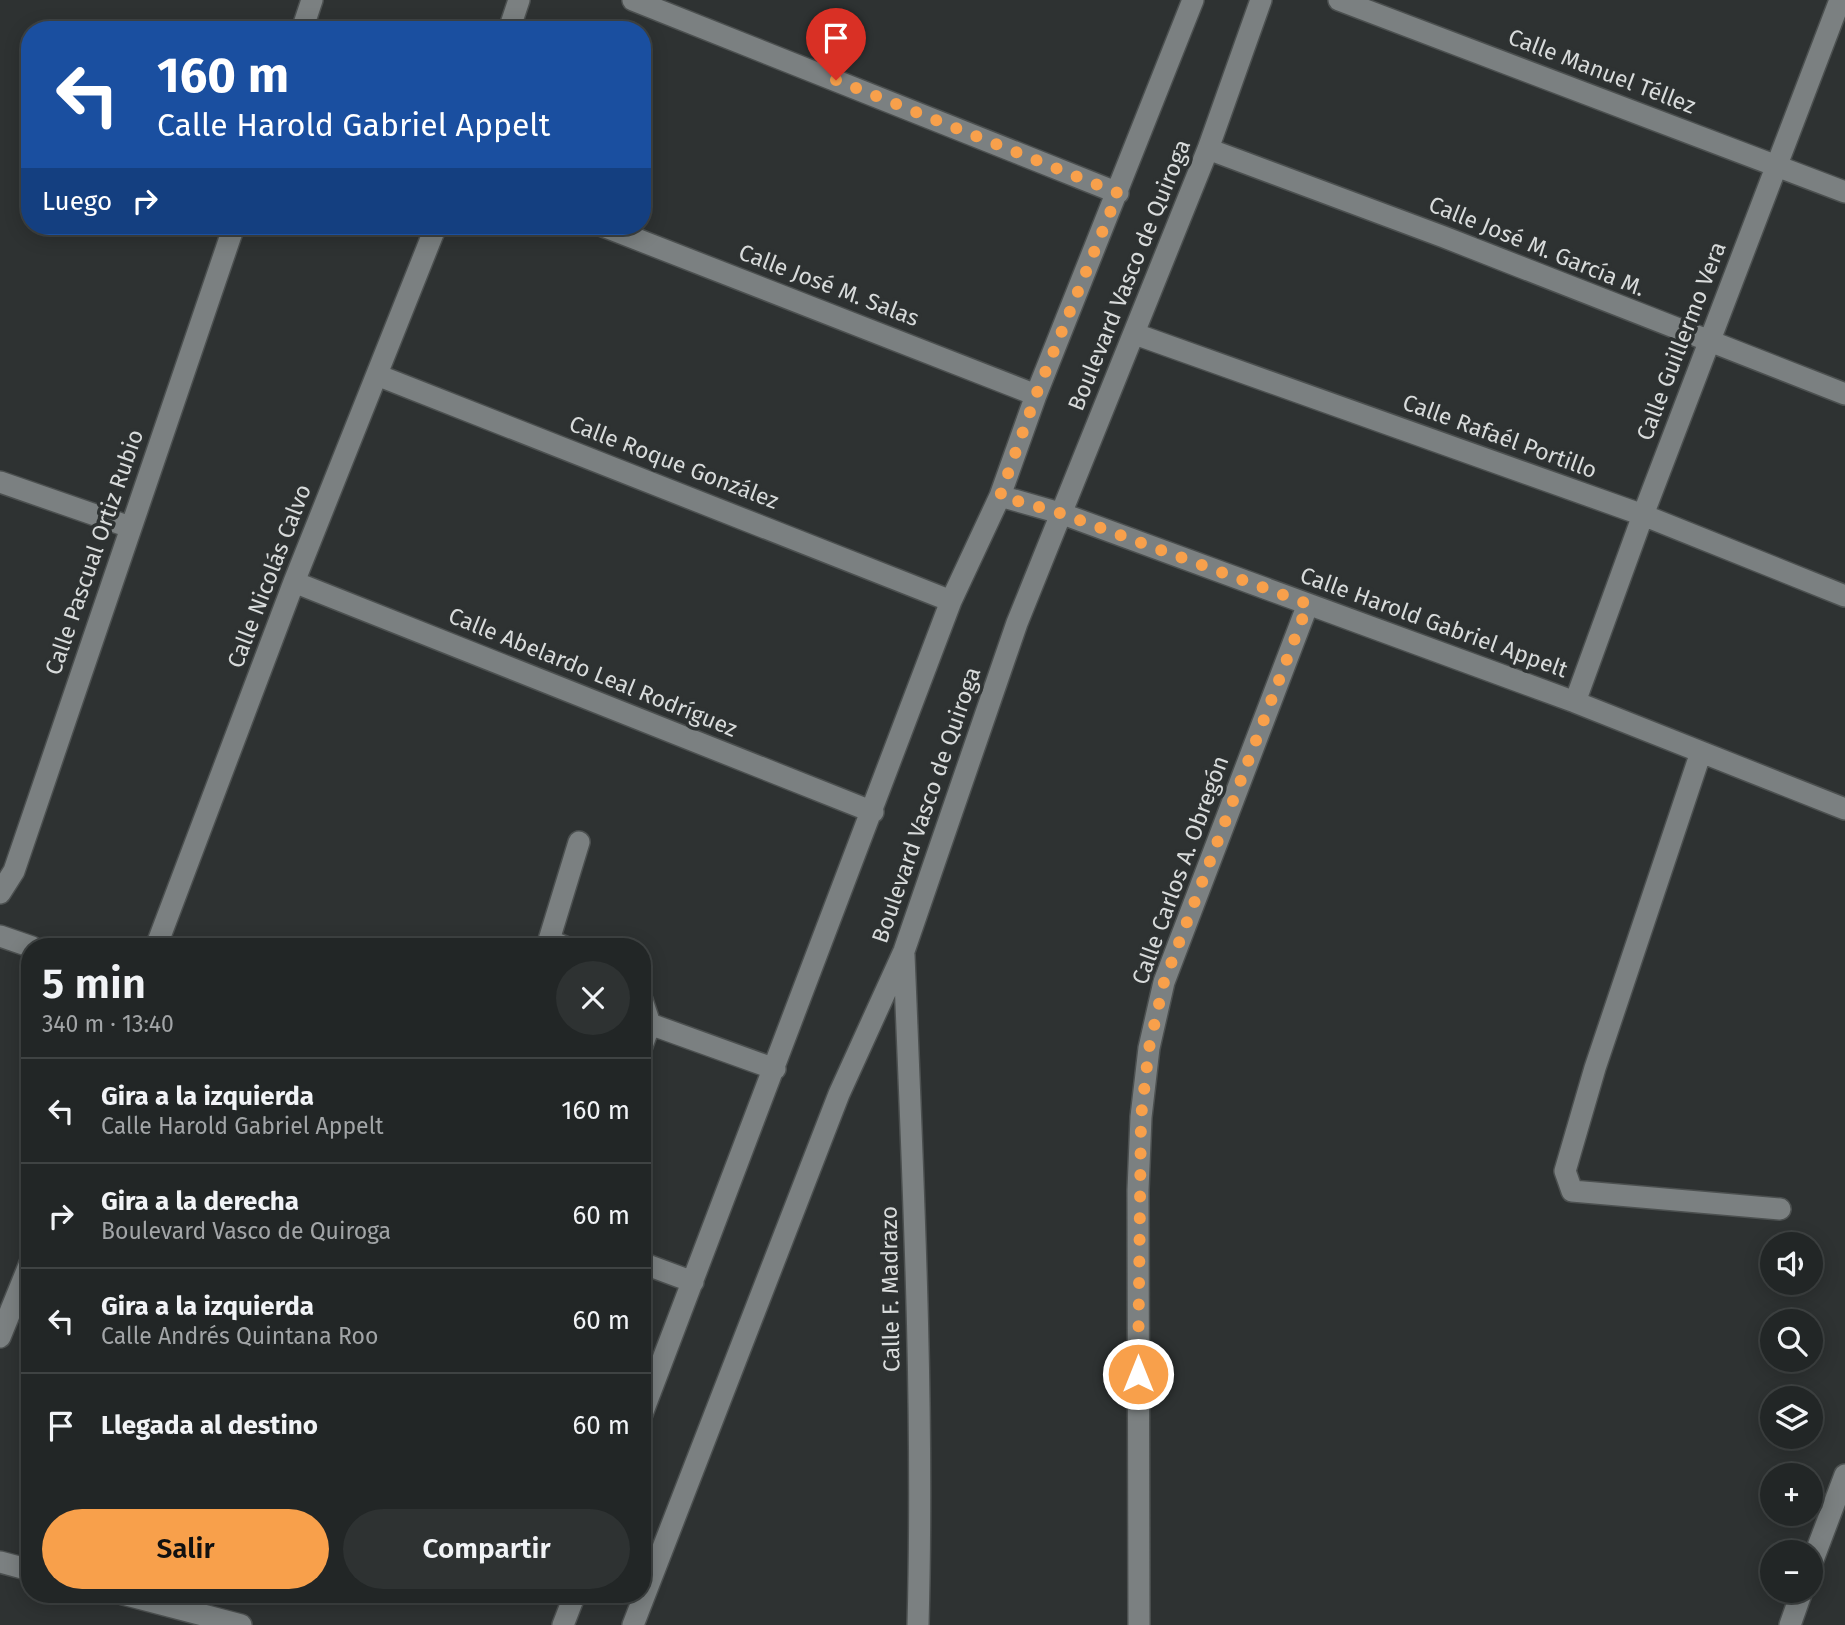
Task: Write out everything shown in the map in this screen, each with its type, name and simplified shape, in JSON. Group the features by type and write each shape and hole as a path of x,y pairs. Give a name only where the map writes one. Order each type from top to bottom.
{"street":[{"path":"305,21 312,0"},
{"path":"512,21 519,0"},
{"path":"633,0 1118,193"},
{"name":"Boulevard Vasco de Quiroga","path":"651,1391 951,601 1000,496 1036,395 1192,0"},
{"name":"Boulevard Vasco de Quiroga","path":"651,1579 839,1094 904,951 1017,623 1208,149 1261,0"},
{"name":"Calle Manuel Téllez","path":"1339,0 1845,192"},
{"name":"Calle Guillermo Vera","path":"1574,702 1775,164 1840,0"},
{"name":"Calle José M. García M.","path":"1208,149 1444,237 1708,343 1845,394"},
{"name":"Calle Pascual Ortiz Rubio","path":"0,893 14,871 231,235"},
{"name":"Calle Nicolás Calvo","path":"159,938 294,582 432,235"},
{"name":"Calle José M. Salas","path":"626,235 1036,395"},
{"name":"Calle Rafaél Portillo","path":"1135,334 1643,515 1845,596"},
{"name":"Calle Roque González","path":"377,375 688,495 951,601"},
{"path":"0,482 130,527"},
{"name":"Calle Harold Gabriel Appelt","path":"1000,496 1060,513 1574,702 1845,809"},
{"name":"Calle Abelardo Leal Rodríguez","path":"294,582 873,812"},
{"name":"Calle Carlos A. Obregón","path":"1139,1625 1138,1190 1141,1117 1149,1048 1164,982 1308,604"},
{"path":"1701,752 1595,1069 1565,1171 1572,1191 1780,1209"},
{"path":"550,938 579,842"},
{"path":"0,936 21,943"},
{"name":"Calle F. Madrazo","path":"904,951 917,1270 921,1525 918,1625"},
{"path":"651,1024 775,1069"},
{"path":"651,1267 693,1282"},
{"path":"0,1337 21,1285"},
{"path":"1821,1540 1843,1485"},
{"path":"0,1562 21,1568"},
{"path":"157,1603 241,1625"},
{"path":"563,1625 572,1603"},
{"name":"Boulevard Vasco de Quiroga","path":"633,1625 642,1603"},
{"path":"1790,1625 1798,1603"}],"route":[{"path":"836,80 1118,193 1036,395 1000,496 1060,513 1308,604 1164,982 1149,1048 1141,1117 1138,1190 1138,1374"}]}
